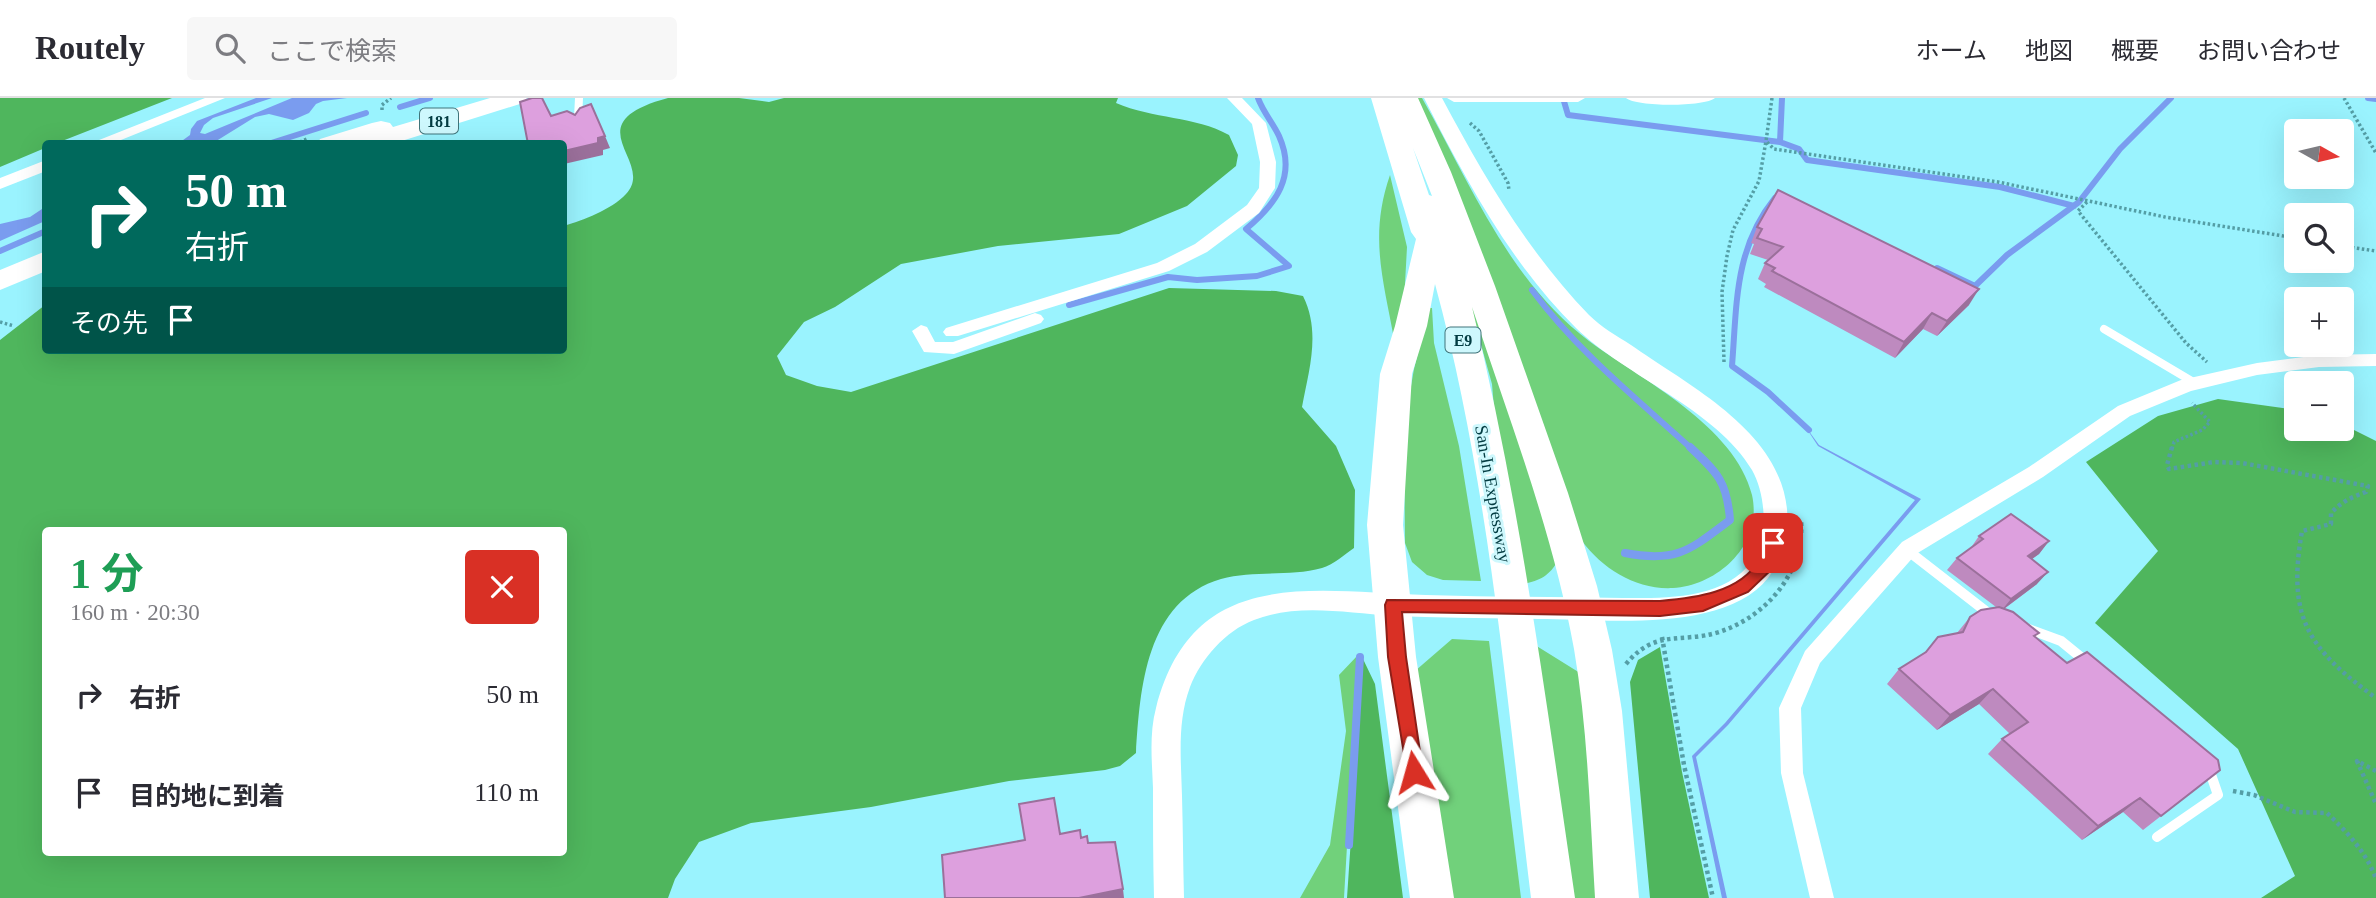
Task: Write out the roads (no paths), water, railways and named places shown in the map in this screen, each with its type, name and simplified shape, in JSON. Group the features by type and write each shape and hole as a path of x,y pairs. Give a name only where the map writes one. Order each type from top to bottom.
{"highway":[{"name":"181","path":"342,140 479,98"},
{"name":"181","path":"376,140 515,98"},
{"name":"San-In Expressway","path":"1394,99 1471,426 1504,586"},
{"name":"San-In Expressway","path":"1394,99 1440,242 1482,426 1512,645 1553,898"},
{"path":"1394,99 1438,171 1567,543 1585,608 1600,704 1617,898"},
{"path":"1429,242 1411,326 1396,374 1385,525 1397,657 1432,898"},
{"path":"0,267 42,249"},
{"path":"0,281 42,262"},
{"name":"San-In Expressway","path":"1512,645 1536,898"}],"street":[{"path":"107,140 218,98"},
{"path":"952,332 1163,267 1202,248 1253,209 1263,198 1270,178 1259,123 1234,98"},
{"path":"1169,898 1167,750 1170,709 1182,674 1201,644 1223,624 1251,609 1284,603 1330,600 1393,605 1585,608 1660,608 1703,604 1742,587 1766,564 1773,543 1775,520 1772,494 1759,462 1720,422 1586,325 1532,265 1496,211 1447,107 1578,98"},
{"path":"1633,98 1708,98"},
{"path":"0,184 42,167"},
{"path":"0,191 42,176"},
{"path":"921,331 930,348 954,348 1044,316 1051,311 1054,301"},
{"path":"1822,898 1792,773 1790,708 1812,657 1907,550 2036,471 2124,411 2195,383 2257,369 2319,360 2376,360"}],"lane":[{"path":"578,121 579,98"},
{"path":"2104,329 2195,383"},
{"path":"1907,550 1988,615 2000,619"},
{"path":"2013,624 2061,640 2093,667"},
{"path":"2157,837 2218,795 2207,763 2197,754"}],"water":[{"path":"256,98 272,98 213,118 204,125 200,133 205,134 292,98 347,98 323,101 316,104 309,113 293,120 269,114 255,117 218,140 183,140 190,135 197,121"},
{"path":"42,209 42,222 0,241 0,224 30,217"},
{"path":"1803,423 1819,445 1921,499 1728,725 1696,757 1727,898 1722,898 1692,756 1725,723 1915,500 1818,446"}],"waterway":[{"path":"400,107 430,98"},
{"path":"1069,305 1168,277 1197,280 1257,276 1289,266 1246,229 1274,199 1280,188 1286,164 1279,136 1258,98"},
{"path":"1563,98 1568,115 1780,142"},
{"path":"1780,142 1782,98"},
{"path":"2074,206 2120,149 2171,98"},
{"path":"2368,98 2376,99"},
{"path":"281,140 366,113"},
{"path":"1780,142 1799,149 1807,160 2000,187 2074,206"},
{"path":"1775,198 1762,217 1745,257 1737,299 1732,366 1768,392 1809,430"},
{"path":"1937,268 1975,286 2007,255 2074,206"},
{"path":"0,251 42,233"},
{"path":"1532,290 1588,354 1692,449"},
{"path":"1625,553 1658,556 1682,552 1730,520 1726,496 1719,479 1690,447"},
{"path":"1349,845 1360,657"}]}
